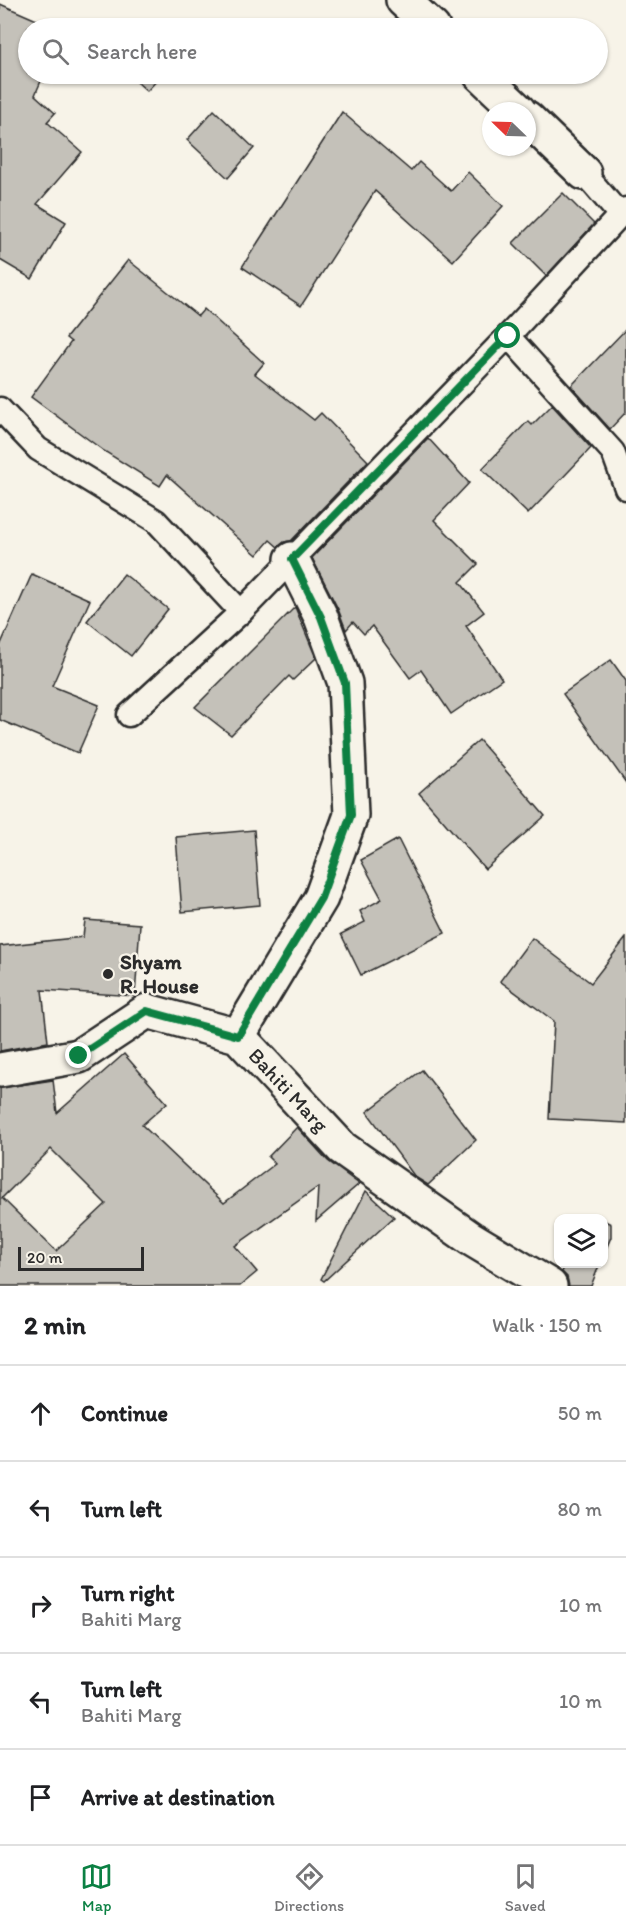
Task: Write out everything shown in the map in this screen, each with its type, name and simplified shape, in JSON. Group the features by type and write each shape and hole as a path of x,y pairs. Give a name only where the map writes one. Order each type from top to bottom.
{"street":[{"path":"403,0 422,18"},
{"path":"491,84 510,102"},
{"path":"536,127 584,173"},
{"path":"238,1036 321,898 351,815 345,683 321,617 292,559"},
{"name":"Bahiti Marg","path":"0,1070 79,1056 147,1011 238,1036 342,1149 470,1238 550,1286"}],"lane":[{"path":"129,715 241,612 508,336 623,212 584,173"},
{"path":"508,336 614,452 626,488"},
{"path":"0,409 38,449 156,521 241,612"}],"building":[{"path":"0,4 32,18 18,18 18,84 40,84 35,95 55,113 47,122 82,152 37,204 66,222 32,279 0,260"},
{"path":"139,84 154,84 147,91"},
{"path":"214,110 254,148 228,178 187,140"},
{"path":"342,112 411,171 419,162 451,191 468,172 503,206 453,261 375,191 301,306 242,267"},
{"path":"563,193 594,224 546,276 513,243"},
{"path":"128,260 198,316 204,309 264,363 255,374 314,420 321,413 368,461 291,541 284,542 278,547 270,540 257,555 167,475 160,486 104,451 31,397 71,342 66,338"},
{"path":"626,329 626,412 610,429 571,386"},
{"path":"552,405 591,448 528,514 482,469 528,421 532,425"},
{"path":"428,438 469,483 434,520 478,564 460,582 484,612 466,626 502,679 451,714 421,670 410,678 372,626 364,634 353,622 346,630 312,558"},
{"path":"32,574 90,600 52,686 99,705 78,753 0,720 0,646"},
{"path":"124,574 168,609 131,656 87,621"},
{"path":"295,607 316,658 293,680 289,676 231,735 195,707"},
{"path":"611,660 626,681 626,783 563,694"},
{"path":"479,740 545,816 485,869 419,793"},
{"path":"254,830 260,905 182,912 176,837"},
{"path":"398,839 445,933 361,975 341,934 365,922 360,911 382,899 361,860"},
{"path":"85,920 140,924 135,996 42,990 48,1042 0,1051 0,946 83,937"},
{"path":"532,938 591,983 626,938 626,1123 549,1119 554,1021 500,981"},
{"path":"124,1054 167,1103 142,1125 224,1203 275,1164 268,1157 297,1127 328,1161 359,1184 316,1221 318,1187 235,1246 257,1272 240,1286 0,1286 0,1088 53,1080 57,1113","holes":["51,1149 106,1204 56,1251 2,1198"]},
{"path":"422,1070 476,1140 428,1185 415,1177 367,1112"},
{"path":"366,1191 394,1217 324,1281 321,1279"},
{"path":"608,1222 611,1224 611,1237 608,1244"},
{"path":"564,1268 598,1268 591,1286 569,1286 567,1277 562,1272"}],"place":[{"name":"Shyam R. House","path":"108,974"}],"route":[{"path":"79,1056 147,1011 238,1036 321,898 351,815 345,683 321,617 292,559 508,336"}]}
